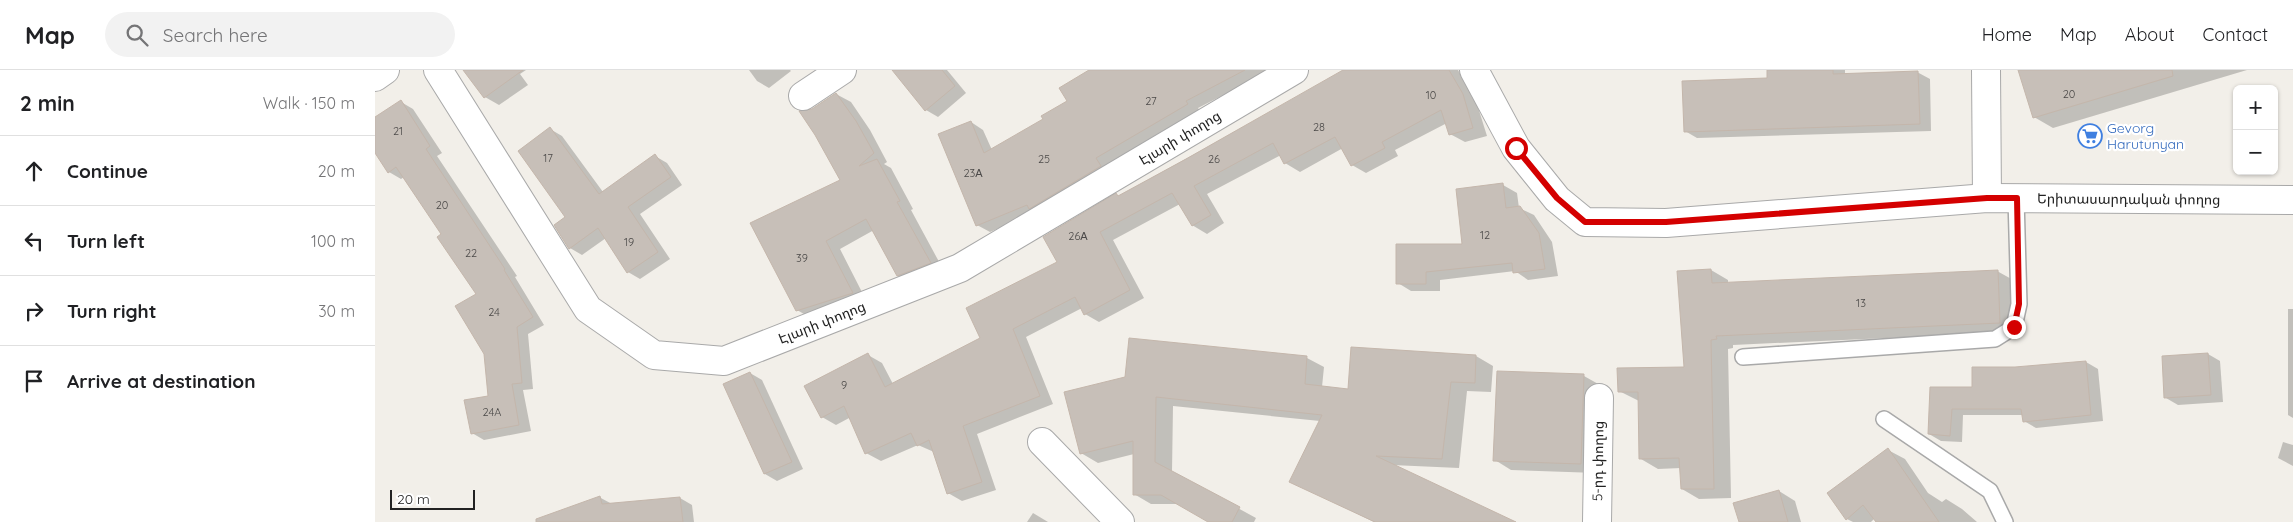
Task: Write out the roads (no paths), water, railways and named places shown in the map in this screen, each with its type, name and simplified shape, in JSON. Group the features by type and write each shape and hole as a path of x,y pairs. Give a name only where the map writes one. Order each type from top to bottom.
{"street":[{"path":"375,77 385,70"},
{"name":"Էլարի փողոց","path":"438,70 589,309 654,355 724,361 960,268 1294,70"},
{"path":"803,96 842,70"},
{"name":"Երիտասարդական փողոց","path":"1474,70 1516,148 1557,198 1585,222 1666,222 1987,198 2293,200"},
{"path":"1986,70 1987,198"},
{"name":"5-րդ փողոց","path":"1597,522 1599,398"},
{"path":"1043,442 1120,522"}],"lane":[{"path":"1743,357 1995,339 2014,327 2019,304 2017,198"},
{"path":"1884,418 1990,491 2005,522"}],"place":[{"name":"Gevorg Harutunyan","path":"2090,136"}]}
